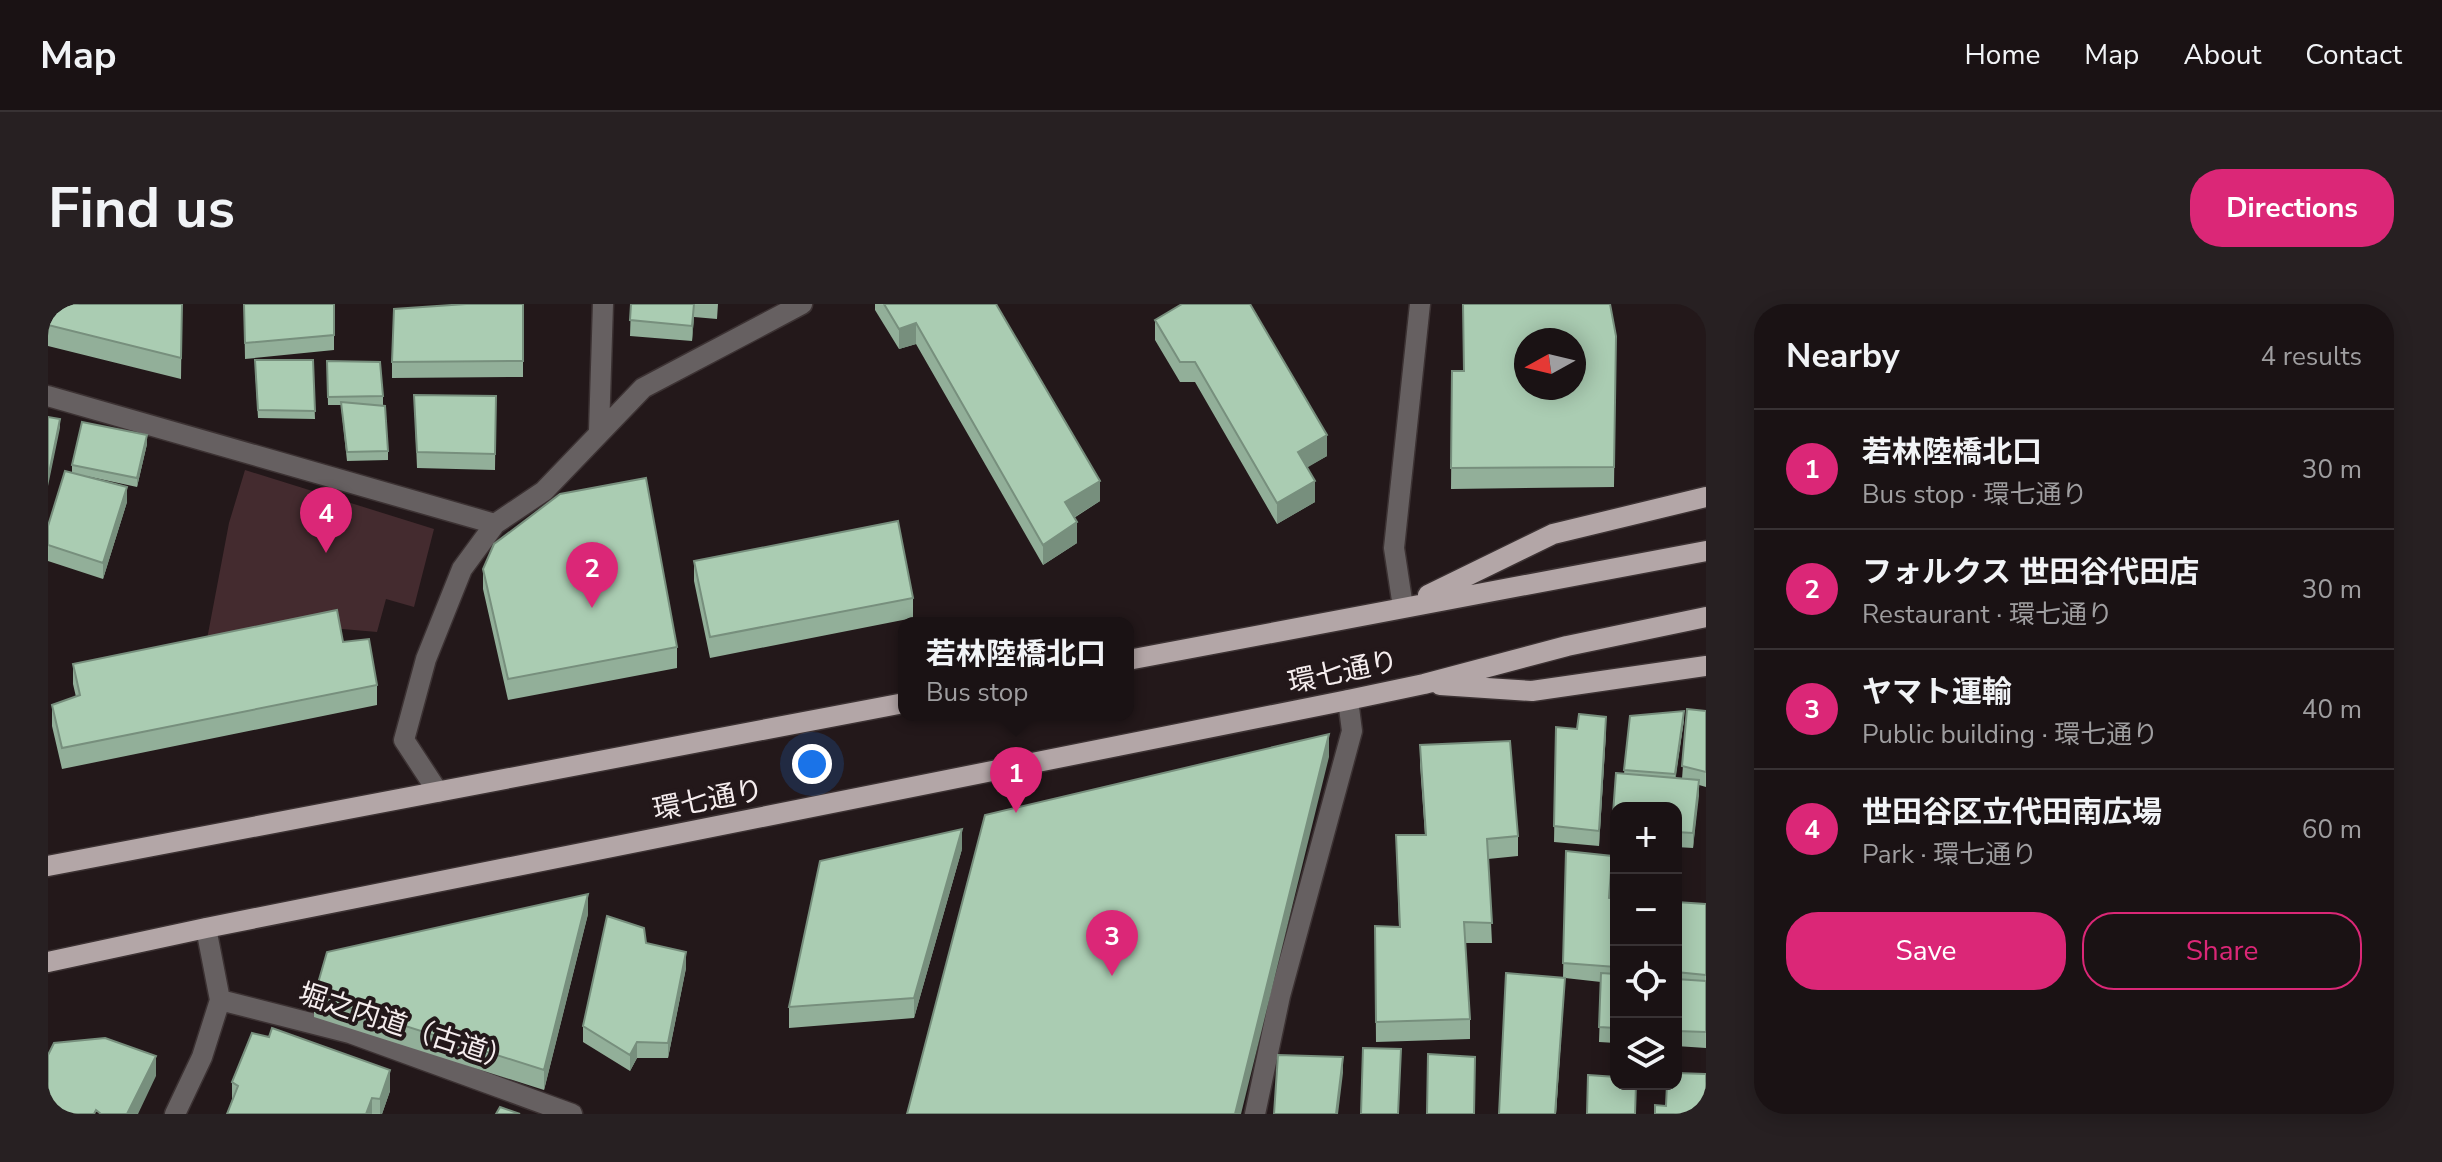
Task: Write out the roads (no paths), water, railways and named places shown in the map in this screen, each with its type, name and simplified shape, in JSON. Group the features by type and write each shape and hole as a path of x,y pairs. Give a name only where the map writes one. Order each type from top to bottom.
{"main road":[{"path":"1403,607 1553,534 1706,497"},
{"name":"環七通り","path":"1134,659 1706,551"},
{"name":"環七通り","path":"48,962 1348,700 1424,684 1567,646 1706,617"},
{"path":"1424,684 1532,691 1706,666"},
{"name":"環七通り","path":"48,866 898,704"}],"street":[{"path":"599,431 603,304"},
{"path":"438,792 404,740 426,659 462,569 495,524 544,491 643,388 802,304"},
{"path":"1403,607 1394,548 1420,304"},
{"path":"48,396 495,524"},
{"path":"1255,1114 1280,996 1352,731 1348,700"},
{"path":"175,1114 202,1057 220,1000 206,928"},
{"name":"堀之内道（古道）","path":"220,1000 350,1033 572,1114"}],"place":[{"name":"世田谷区立代田南広場","path":"326,553"},
{"name":"フォルクス 世田谷代田店","path":"592,608"},
{"name":"若林陸橋北口","path":"1016,813"},
{"name":"ヤマト運輸","path":"1112,976"}]}
